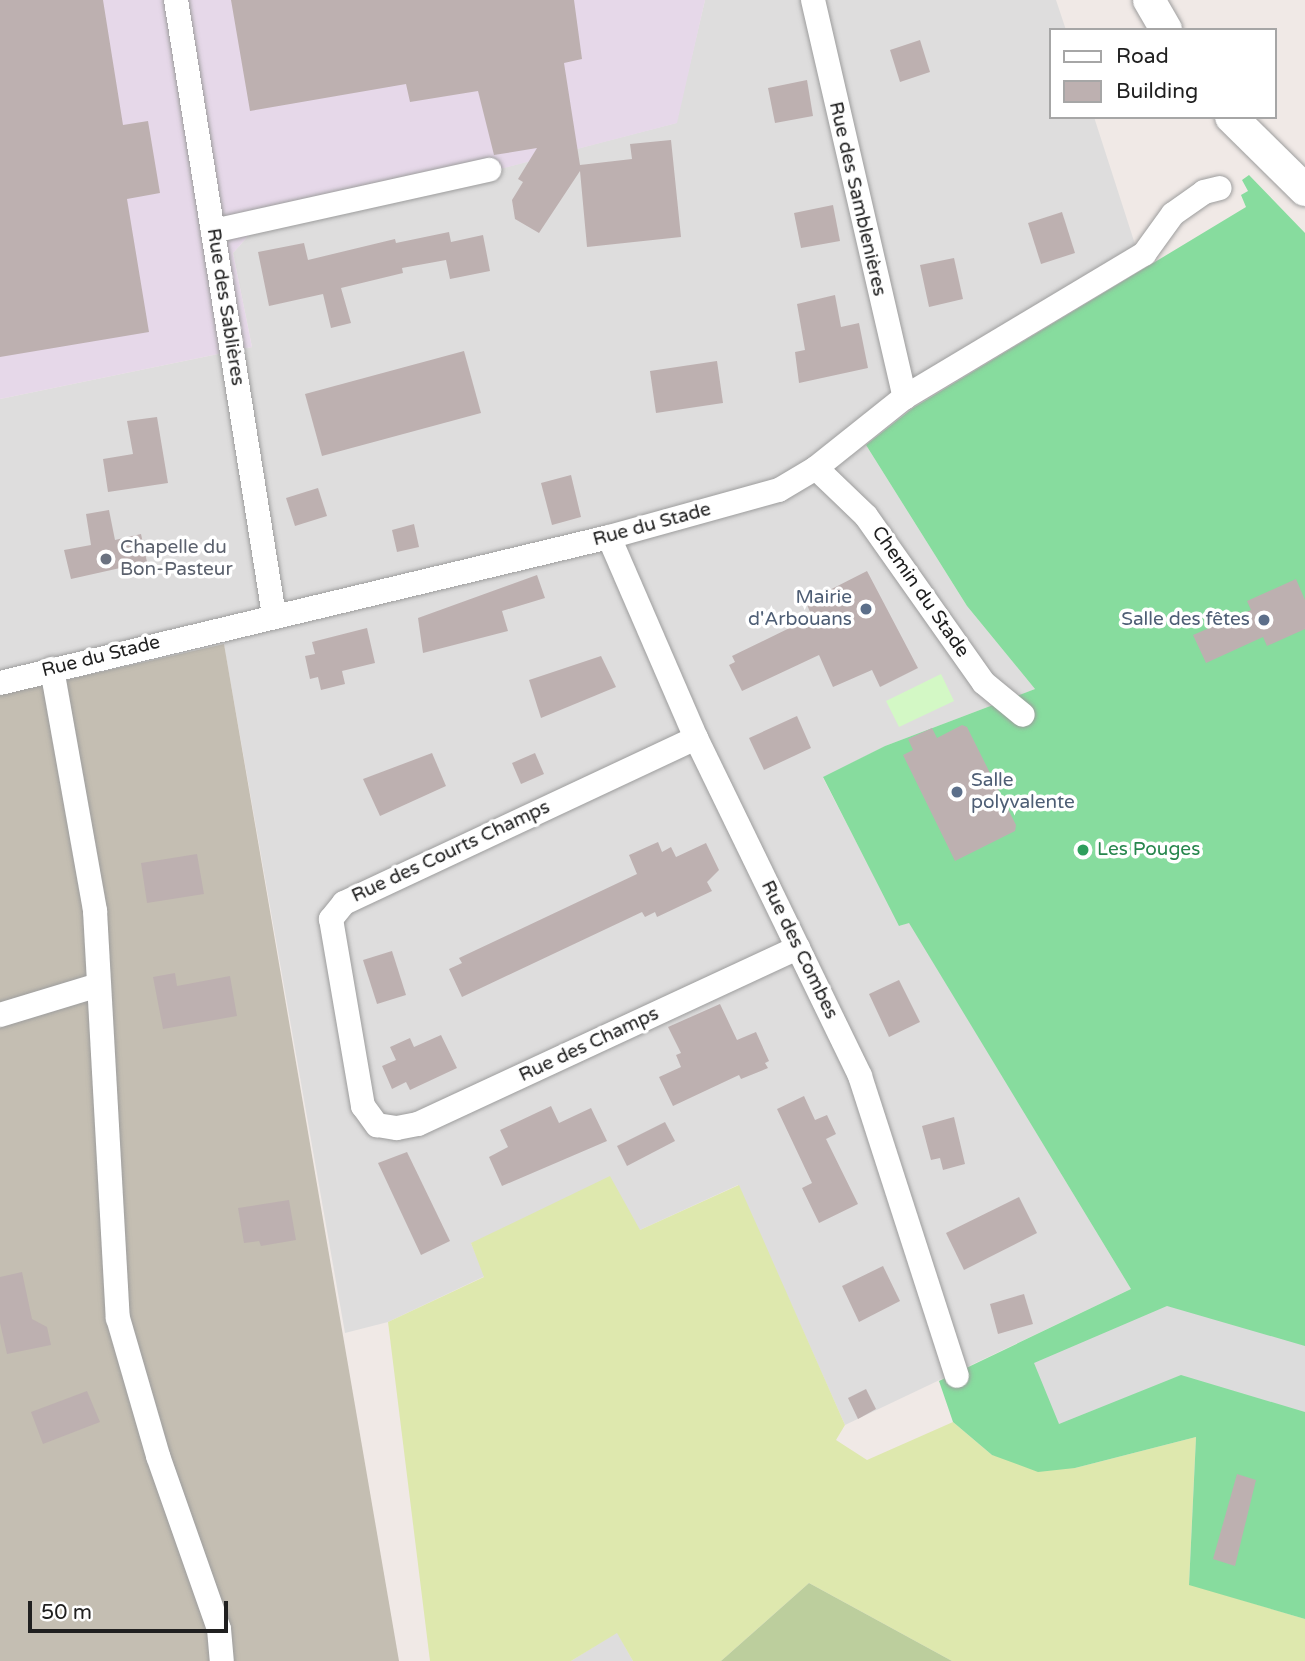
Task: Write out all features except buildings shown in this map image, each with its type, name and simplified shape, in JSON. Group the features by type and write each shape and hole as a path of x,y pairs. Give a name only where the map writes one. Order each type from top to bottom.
{"street":[{"name":"Rue des Sablières","path":"176,0 274,615"},
{"name":"Rue des Samblenières","path":"813,0 905,397"},
{"path":"1149,0 1165,28"},
{"path":"1233,119 1305,190"},
{"path":"213,231 489,170"},
{"name":"Rue du Stade","path":"0,683 274,615 609,537 779,490 816,468 905,397 1144,254 1180,209 1220,188"},
{"name":"Chemin du Stade","path":"816,468 866,516 984,683 1023,715"},
{"name":"Rue des Combes","path":"609,537 696,738 860,1076 957,1376"},
{"path":"52,669 94,911 118,1318 158,1456 219,1629 222,1661"},
{"name":"Rue des Courts Champs","path":"377,1125 363,1106 331,919 344,903 696,738"},
{"name":"Rue des Champs","path":"377,1125 397,1128 418,1124 798,948"},
{"path":"0,1015 99,985"}],"shaded area":[{"path":"0,0 705,0 677,123 250,234 233,253 252,347 0,399"},
{"path":"705,0 1056,0 1065,28 1050,28 1050,119 1095,119 1143,269 913,408 866,445 967,606 1035,689 885,746 823,778 900,926 909,922 1131,1289 845,1425 738,1185 640,1230 471,1243 485,1276 388,1322 345,1333 224,645 0,695 0,399 252,347 233,253 250,234 676,123"},
{"path":"224,644 399,1661 0,1661 0,695"},
{"path":"1167,1306 1305,1346 1305,1412 1181,1375 1059,1424 1034,1363"},
{"path":"617,1632 633,1661 571,1661"}],"green space":[{"name":"Les Pouges","path":"1249,175 1305,233 1305,1619 1189,1585 1196,1437 1075,1468 1038,1472 992,1455 953,1422 939,1381 1131,1289 909,923 899,926 823,777 885,746 1035,689 967,606 866,445 913,408 1246,207 1241,195 1248,191 1242,180"},
{"path":"941,674 954,701 899,727 886,701"},
{"path":"610,1176 640,1230 739,1185 845,1425 836,1440 867,1460 953,1422 992,1455 1075,1468 1196,1437 1189,1584 1305,1619 1305,1661 952,1661 809,1583 721,1661 633,1661 617,1633 571,1661 430,1661 388,1322 484,1277 471,1243"},
{"path":"809,1583 952,1661 721,1661"}],"place":[{"name":"Chapelle du Bon-Pasteur","path":"106,559"},
{"name":"Mairie d'Arbouans","path":"866,609"},
{"name":"Salle des fêtes","path":"1264,620"},
{"name":"Salle polyvalente","path":"957,792"},
{"name":"Les Pouges","path":"1083,850"}]}
